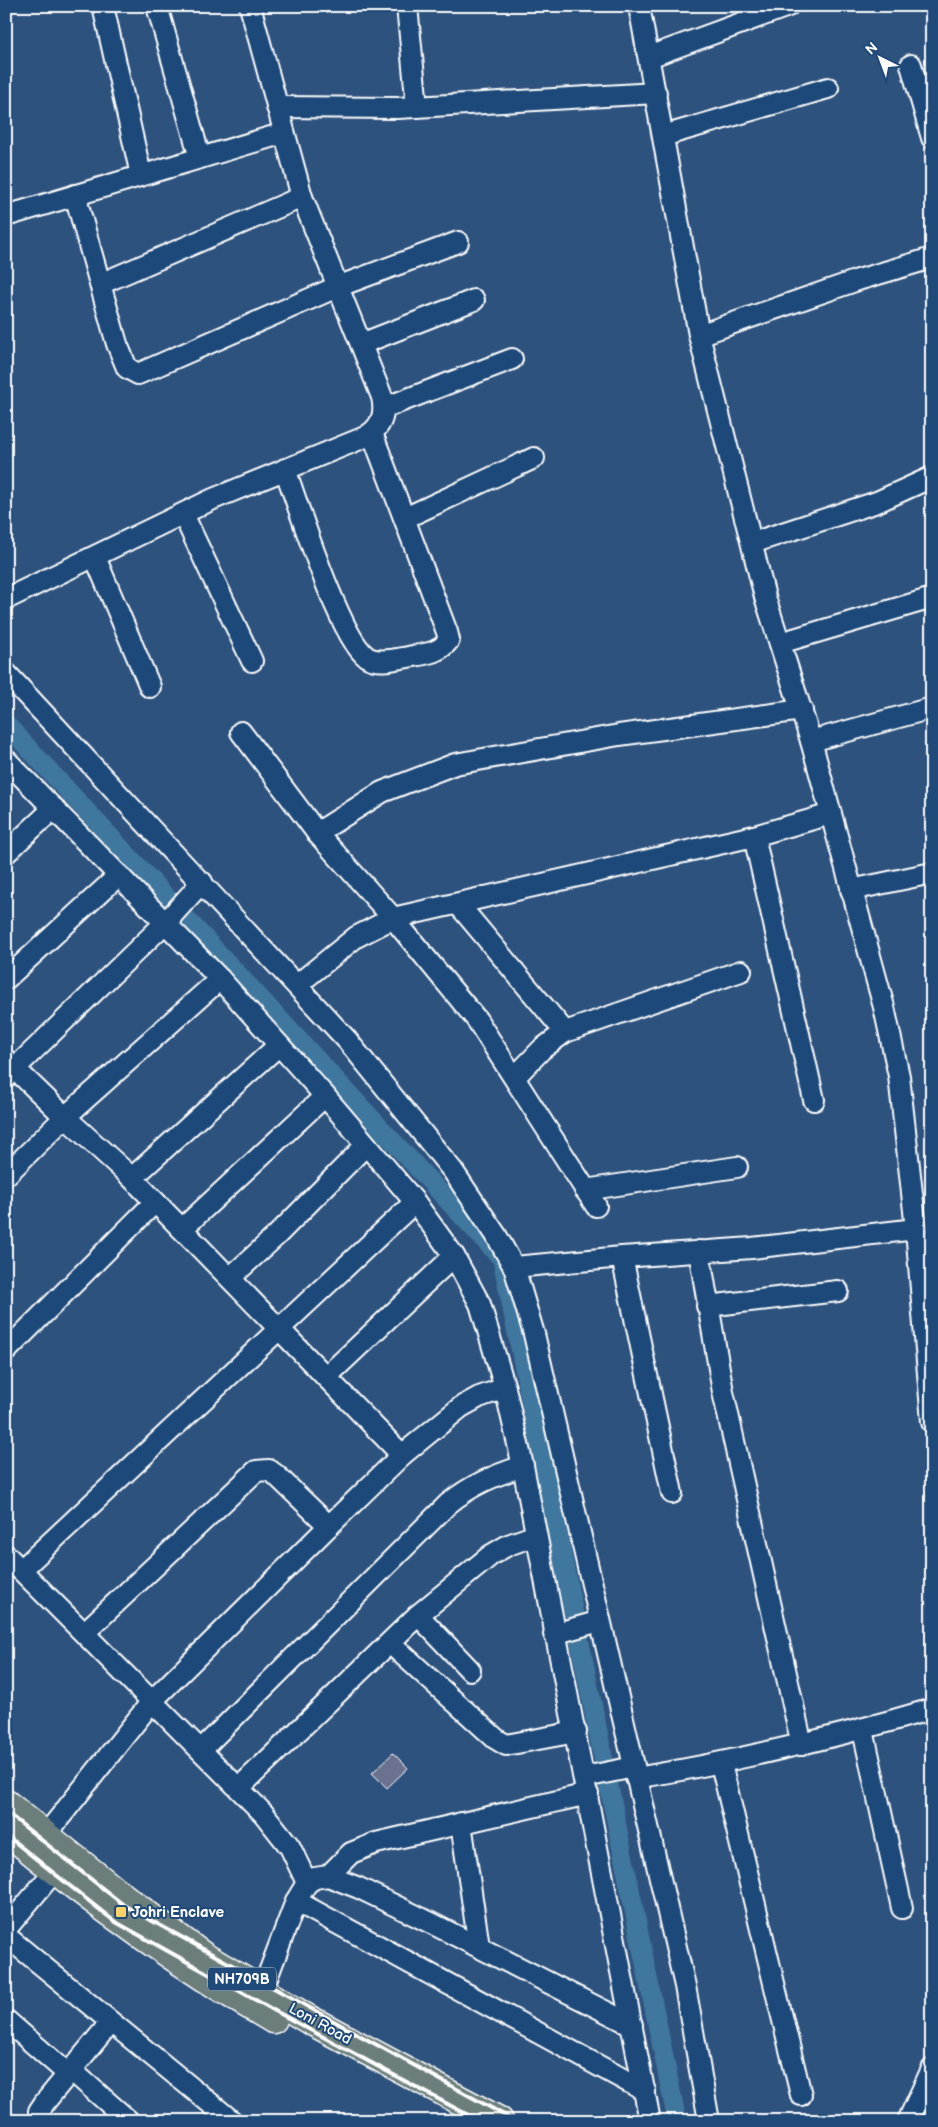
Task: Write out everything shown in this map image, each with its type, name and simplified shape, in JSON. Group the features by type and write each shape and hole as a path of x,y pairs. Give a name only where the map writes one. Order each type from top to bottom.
{"highway":[{"name":"Loni Road","path":"6,1804 116,1892 204,1956 308,2019 496,2120"},
{"name":"Loni Road","path":"6,1830 134,1930 215,1986 350,2063 459,2121"}],"street":[{"path":"103,6 141,175"},
{"path":"157,6 200,158"},
{"path":"6,599 184,514 372,433 380,425 384,408 382,397 302,197 250,6"},
{"path":"407,6 417,107"},
{"path":"639,6 699,334 765,598 811,741 884,1007 899,1076 916,1229 932,1422"},
{"path":"648,57 788,6"},
{"path":"911,65 932,138"},
{"path":"663,136 828,88"},
{"path":"277,107 417,107 656,93"},
{"path":"6,216 284,133"},
{"path":"75,195 124,364 130,372 138,374 337,287 458,242"},
{"path":"100,284 302,197"},
{"path":"699,334 858,280 932,258"},
{"path":"361,344 474,300"},
{"path":"384,408 512,359"},
{"path":"285,469 332,600 361,652 374,660 390,660 437,651 449,640 372,433"},
{"path":"405,518 534,458"},
{"path":"752,543 877,502 932,477"},
{"path":"184,514 252,661"},
{"path":"95,556 150,687"},
{"path":"780,643 932,598"},
{"path":"6,673 196,888 297,985 347,1040 453,1171 496,1235 514,1267 534,1334 577,1628 576,1732 597,1779 632,2025 650,2121"},
{"path":"811,741 932,708"},
{"path":"317,833 382,792 455,764 620,735 802,710"},
{"path":"241,732 317,833 392,918 477,1020 590,1198 737,1167"},
{"path":"7,761 119,875 171,916 220,979 325,1096 415,1202 454,1256 480,1304 505,1388 536,1534 577,1628 635,1772 685,1986 709,2121"},
{"path":"6,853 54,808"},
{"path":"297,985 356,937 392,918 754,836 831,814"},
{"path":"754,836 814,1100"},
{"path":"851,890 932,873"},
{"path":"6,978 119,875"},
{"path":"196,888 171,916 9,1068 132,1178 402,1455"},
{"path":"458,904 565,1032"},
{"path":"514,1077 542,1049 565,1032 740,971"},
{"path":"6,1175 65,1117 220,979"},
{"path":"132,1178 279,1045"},
{"path":"182,1228 325,1096"},
{"path":"230,1278 276,1236 366,1144"},
{"path":"6,1351 155,1202"},
{"path":"21,1570 415,1202"},
{"path":"514,1267 916,1229"},
{"path":"699,1251 723,1392 802,1745"},
{"path":"326,1377 454,1256"},
{"path":"622,1256 672,1493"},
{"path":"708,1306 838,1291"},
{"path":"45,1836 153,1700 328,1526 402,1455 461,1407 479,1397 505,1388"},
{"path":"200,1750 448,1504 474,1485 497,1474 523,1466"},
{"path":"85,1632 256,1470 269,1470 276,1475 328,1526"},
{"path":"239,1788 418,1614 491,1555 508,1545 536,1534"},
{"path":"6,1555 239,1788 282,1836 307,1883"},
{"path":"418,1614 470,1670"},
{"path":"390,1643 496,1739 506,1745 576,1732"},
{"path":"328,1876 351,1853 364,1847 461,1823 597,1779 635,1772 721,1764 863,1730 932,1709"},
{"path":"863,1730 902,1908"},
{"path":"721,1764 801,2095"},
{"path":"461,1823 479,1947"},
{"path":"6,1929 56,1869"},
{"path":"262,1991 296,1901 307,1883 314,1878 328,1876 358,1888 479,1947 632,2025"},
{"path":"296,1901 645,2091"},
{"path":"6,1936 232,2121"},
{"path":"6,2020 129,2121"},
{"path":"42,2121 39,2111 110,2023"},
{"path":"908,2121 932,2069"}],"building":[{"path":"393,1753 408,1768 387,1788 372,1773"}],"waterway":[{"path":"6,724 502,1259 677,2121"}],"railway":[{"path":"6,1812 125,1906 515,2121"},
{"path":"6,1835 114,1921 479,2121"}],"place":[{"name":"Johri Enclave","path":"121,1912"}]}
